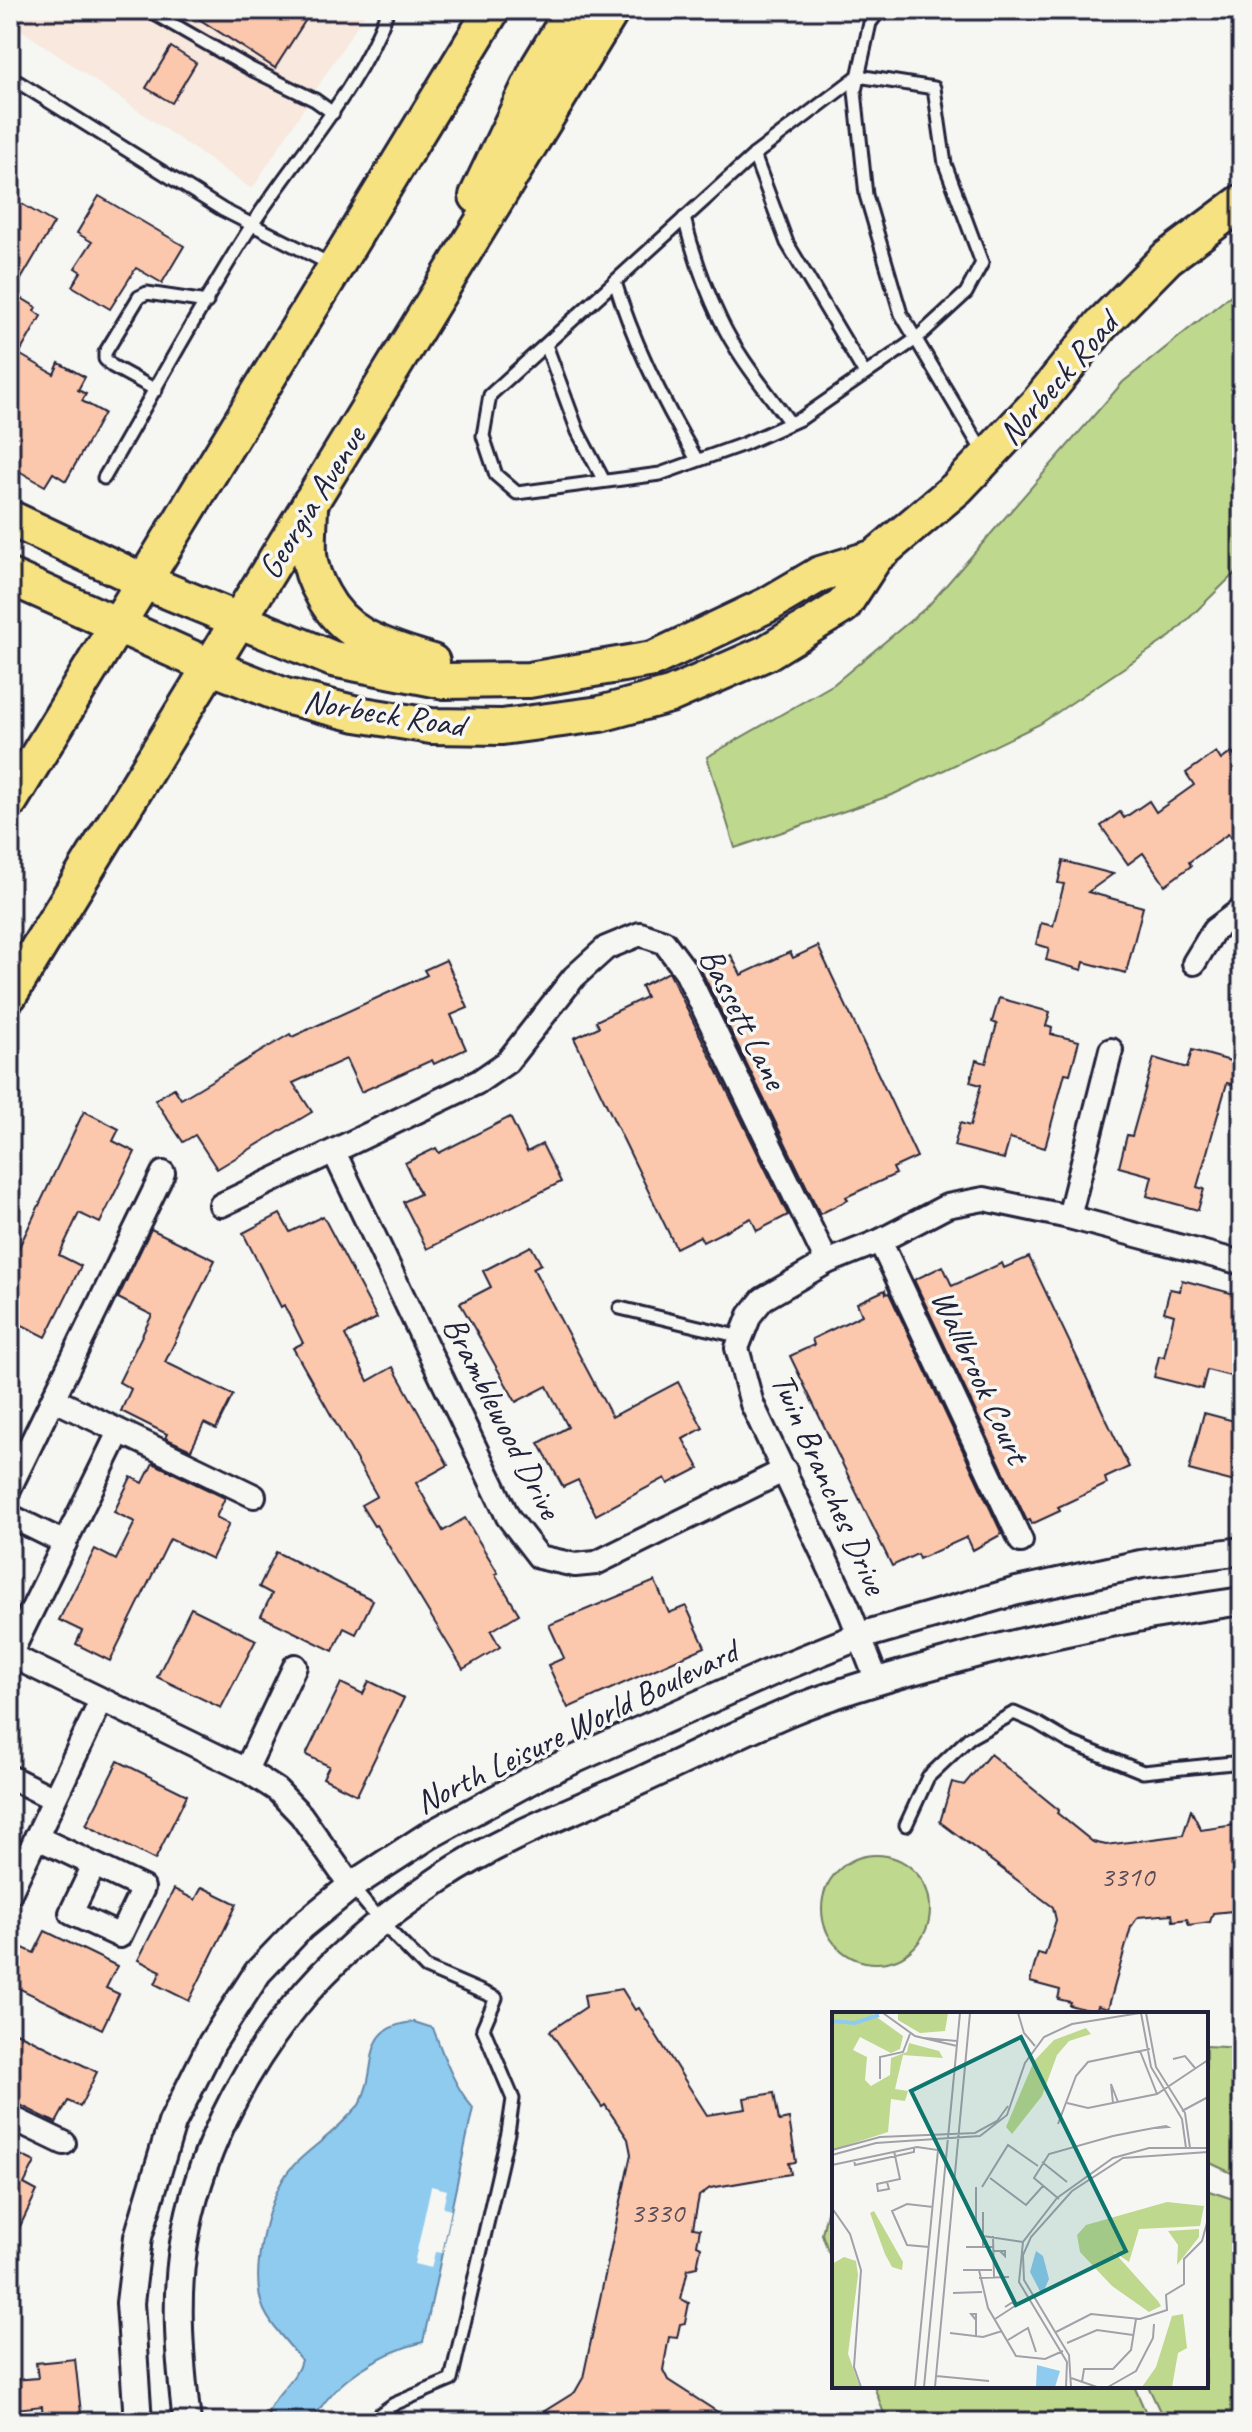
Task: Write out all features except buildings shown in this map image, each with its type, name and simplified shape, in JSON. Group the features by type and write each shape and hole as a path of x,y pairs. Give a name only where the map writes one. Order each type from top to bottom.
{"main road":[{"path":"10,801 492,10"},
{"path":"435,300 462,227 539,66 573,10"},
{"name":"Georgia Avenue","path":"10,994 612,10"},
{"name":"Norbeck Road","path":"10,577 285,696 357,714 431,726 502,727 600,714 670,695 766,653 843,606 875,557 957,488 1037,404 1101,325 1167,258 1242,202"},
{"path":"310,503 309,557 317,583 331,610 349,629 370,640 481,680"},
{"name":"Norbeck Road","path":"10,518 143,581 333,659 445,681 529,680 653,659 769,604 820,574 875,557"}],"street":[{"path":"1194,963 1214,930 1242,909"},
{"name":"Bassett Lane","path":"221,1205 478,1082 507,1062 574,977 606,948 640,934 664,942 685,970 827,1262"},
{"path":"1069,1217 1111,1050"},
{"name":"Bramblewood Drive","path":"334,1152 508,1517 539,1557 575,1565 596,1563 785,1470"},
{"path":"10,1487 163,1173"},
{"name":"Twin Branches Drive","path":"877,1681 860,1636 752,1404 737,1348 750,1315 763,1299 827,1262 880,1241 947,1206 984,1199 1069,1217 1242,1263"},
{"name":"Wallbrook Court","path":"880,1241 1021,1541"},
{"path":"53,1399 254,1496"},
{"path":"119,1432 10,1655 246,1770 277,1790 301,1815 351,1886"},
{"path":"10,1516 65,1543"},
{"name":"North Leisure World Boulevard","path":"138,2422 130,2303 138,2237 172,2123 212,2043 258,1972 301,1927 351,1886 428,1836 542,1774 860,1636 1017,1591 1141,1564 1242,1551"},
{"path":"187,2422 181,2373 179,2280 194,2194 227,2115 255,2064 286,2018 339,1960 381,1922 441,1878 497,1845 793,1710 877,1681 1024,1640 1144,1615 1242,1601"},
{"path":"246,1770 295,1666"},
{"path":"10,1893 101,1701"},
{"path":"10,1777 54,1799"},
{"path":"36,1837 94,1865"},
{"path":"10,2117 64,2143"}],"lane":[{"path":"148,10 251,69 315,100 333,113"},
{"path":"104,478 252,225 333,113 376,43 388,10"},
{"path":"880,10 870,23 855,91 866,195 901,314 986,457"},
{"path":"858,76 934,88 945,164 982,263 966,293 916,339 802,418 660,474 517,493 496,475 483,436 490,395 754,155 858,76"},
{"path":"10,77 223,210 337,267"},
{"path":"754,155 787,243 865,374"},
{"path":"684,218 696,262 720,321 790,423"},
{"path":"615,282 624,313 663,402 697,460"},
{"path":"156,390 112,366 105,359 105,353 139,297 147,293 207,302"},
{"path":"546,345 578,432 604,481"},
{"path":"620,1308 741,1337"},
{"path":"906,1825 928,1777 969,1738 1014,1713 1069,1742 1143,1772 1242,1762"},
{"path":"351,1886 426,1968 496,1998 483,2028 513,2099 508,2133 451,2380 394,2404 369,2422"}],"shaded area":[{"path":"10,10 367,10 252,189 10,22"}],"green space":[{"path":"1242,286 1242,566 1171,636 1040,724 892,795 735,848 707,757 834,684 928,606 1123,382"},
{"path":"876,1855 897,1859 914,1871 926,1888 930,1909 926,1930 914,1947 897,1959 876,1963 855,1959 838,1947 826,1930 822,1909 826,1888 838,1871 855,1859"},
{"path":"1208,2046 1242,2048 1242,2178 1208,2162"},
{"path":"832,2189 832,2262 822,2234"},
{"path":"1208,2191 1242,2202 1242,2422 1165,2422 1149,2388 1208,2388"},
{"path":"875,2388 1135,2388 1150,2422 887,2422"}],"water":[{"path":"414,2022 433,2028 454,2080 473,2108 423,2342 390,2353 359,2371 332,2394 312,2422 266,2422 272,2405 294,2376 301,2360 272,2324 260,2296 259,2260 272,2202 292,2167 359,2105 377,2040 396,2025"}],"pier":[{"path":"431,2186 447,2190 443,2208 451,2210 442,2253 435,2252 431,2268 414,2264"}]}
